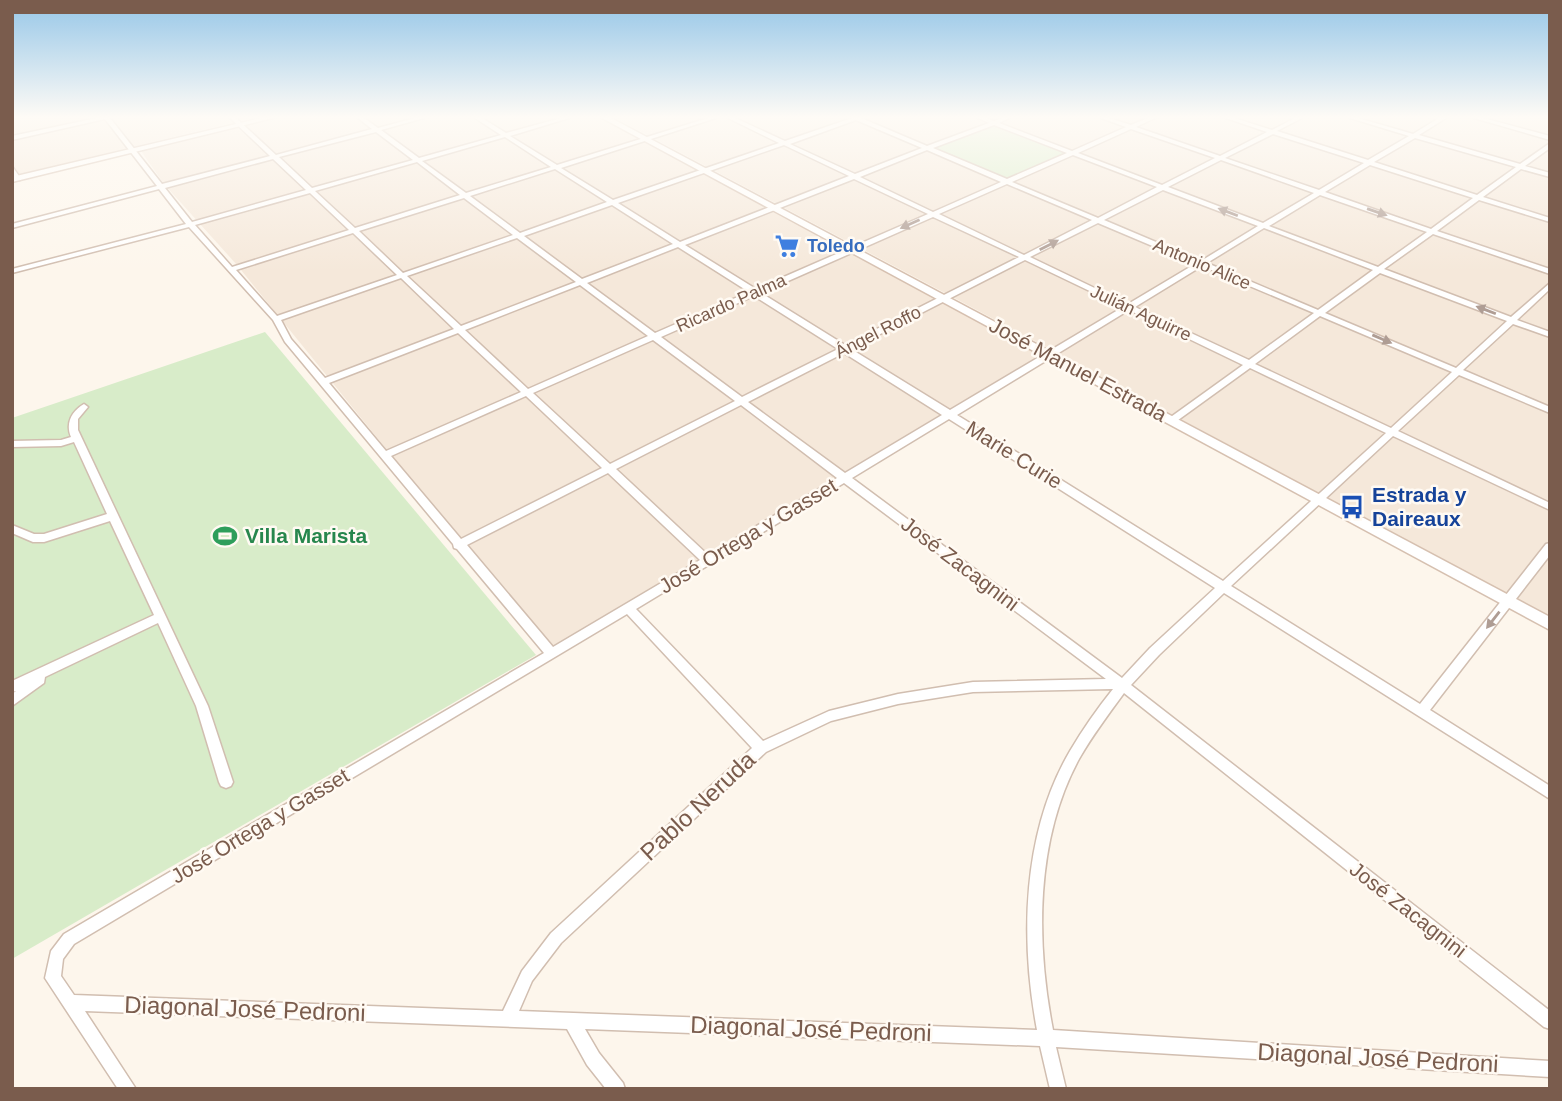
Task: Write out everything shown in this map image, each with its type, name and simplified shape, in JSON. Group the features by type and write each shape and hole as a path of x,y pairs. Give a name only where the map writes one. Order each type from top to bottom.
{"main road":[{"path":"14,176 43,169"},
{"name":"José Manuel Estrada","path":"706,170 1550,624"}],"street":[{"path":"148,169 190,224 276,319 288,340 387,454 458,545 552,654"},
{"path":"13,223 223,169"},
{"path":"287,169 707,560"},
{"path":"12,271 386,169"},
{"name":"José Zacagnini","path":"428,169 1121,684 1550,1021"},
{"path":"232,269 549,169"},
{"name":"Marie Curie","path":"560,169 1550,793"},
{"name":"Julián Aguirre","path":"840,169 1550,507"},
{"path":"323,382 871,169"},
{"name":"Antonio Alice","path":"977,169 1550,410"},
{"name":"Ricardo Palma","path":"387,454 1036,169"},
{"path":"1116,169 1550,335"},
{"name":"Ángel Roffo","path":"458,545 1198,169"},
{"path":"1253,169 1550,272"},
{"name":"José Ortega y Gasset","path":"72,1003 53,978 56,956 69,939 552,654 1357,169"},
{"path":"1392,169 1550,220"},
{"path":"1171,421 1517,169"},
{"path":"1528,169 1550,176"},
{"path":"276,319 706,170"},
{"path":"1058,1089 1044,1038 1034,906 1045,839 1056,797 1068,767 1121,684 1550,285"},
{"path":"84,407 75,418 73,430 202,706 226,782"},
{"path":"12,444 46,444 77,438"},
{"path":"12,529 33,538 44,538 113,516"},
{"path":"1421,712 1550,547"},
{"path":"628,608 761,748"},
{"path":"12,687 160,617"},
{"path":"12,701 53,668"},
{"name":"Pablo Neruda","path":"508,1018 527,976 556,938 761,748 829,716 909,697 973,687 1121,684"},
{"path":"72,1003 128,1089"},
{"name":"Diagonal José Pedroni","path":"72,1003 1044,1038 1550,1069"},
{"path":"571,1020 593,1059 617,1089"}],"shaded area":[{"path":"12,169 39,169 12,176"},
{"path":"154,169 701,169 1045,355 554,647 460,540 237,265"},
{"path":"712,169 1550,169 1550,617"}],"green space":[{"path":"980,169 1030,169 1006,180"},
{"name":"Villa Marista","path":"265,332 536,655 12,959 12,418"}],"place":[{"name":"Toledo","path":"787,246"},
{"name":"Estrada y Daireaux","path":"1352,507"},
{"name":"Villa Marista","path":"225,536"}]}
